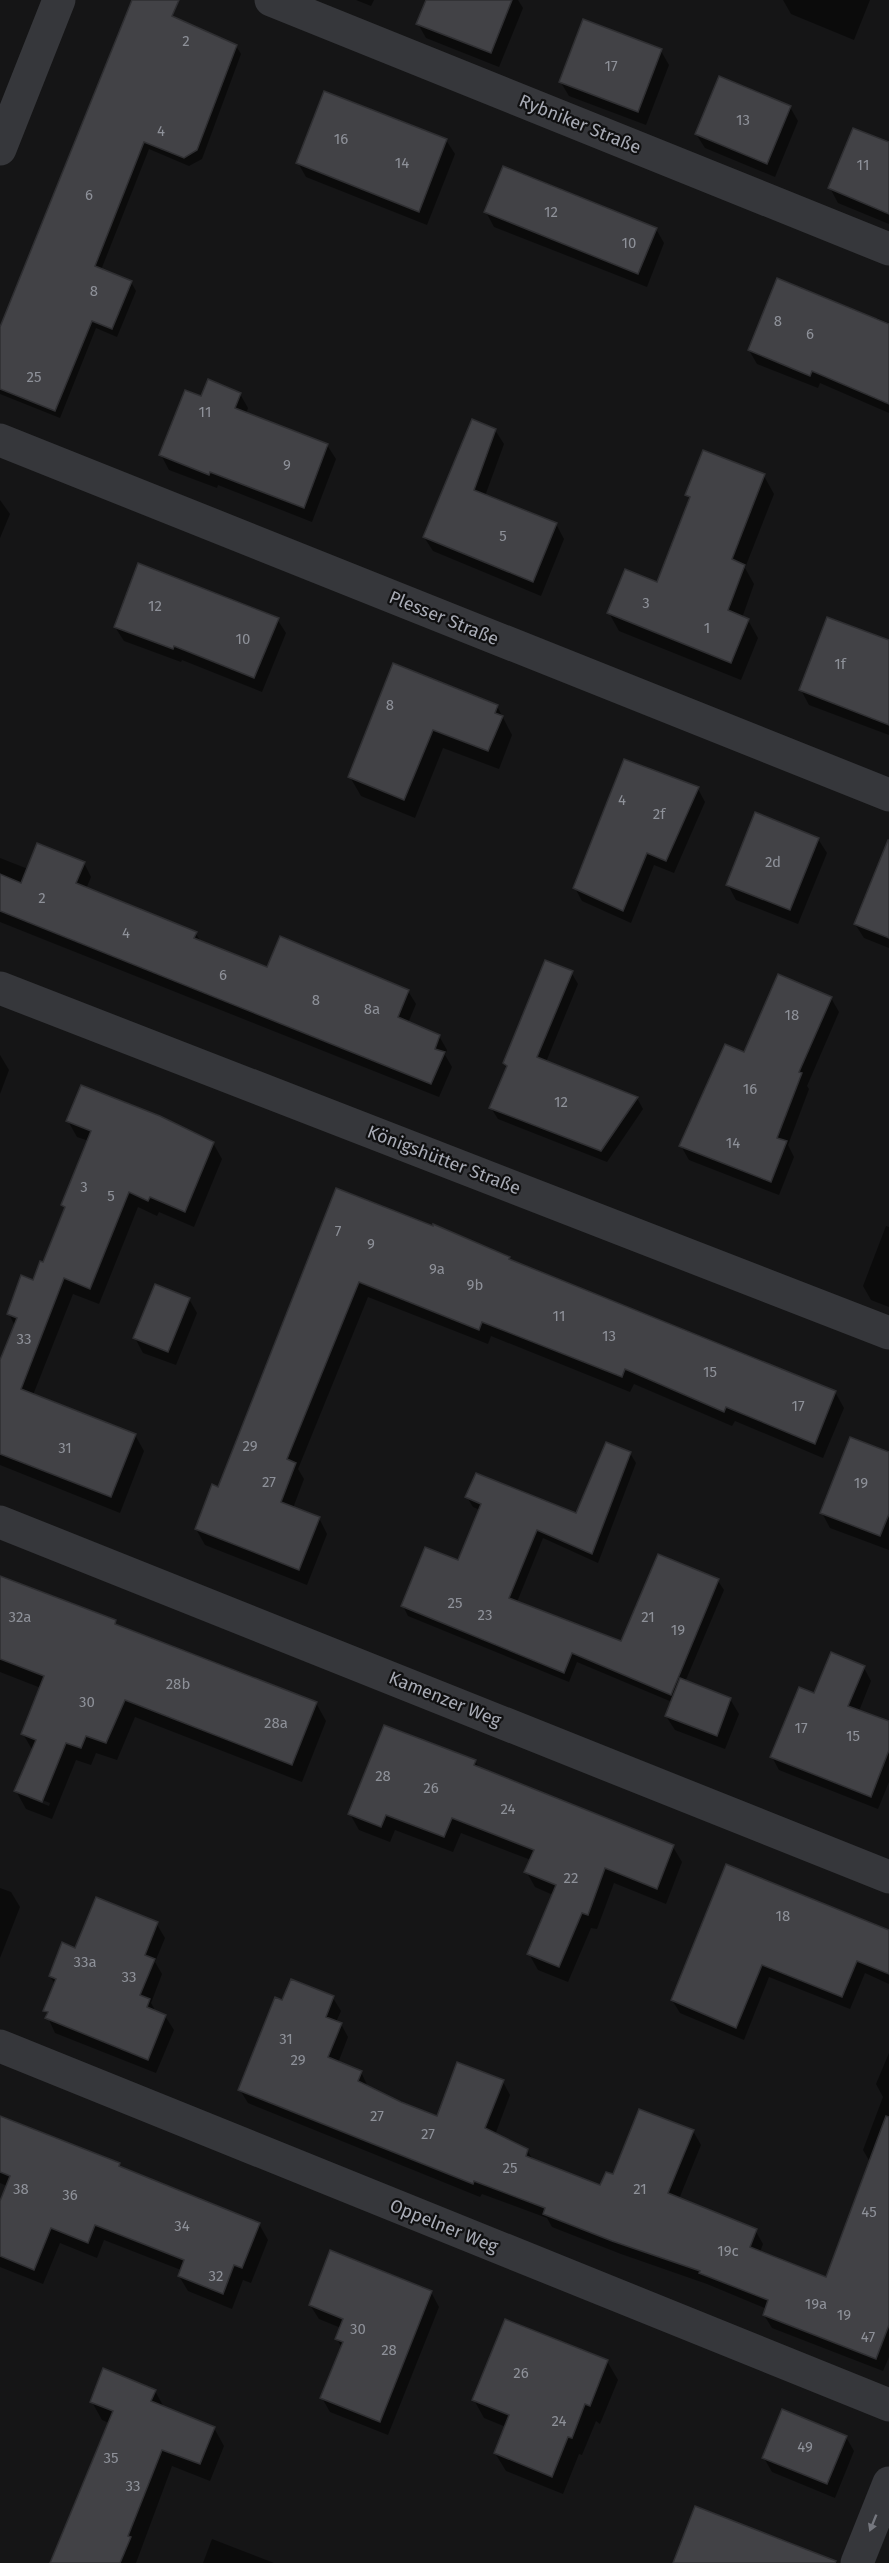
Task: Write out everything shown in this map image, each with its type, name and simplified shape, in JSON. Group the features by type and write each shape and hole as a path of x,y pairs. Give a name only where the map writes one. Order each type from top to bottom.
{"street":[{"path":"0,149 59,0"},
{"name":"Rybniker Straße","path":"271,0 889,249"},
{"name":"Plesser Straße","path":"0,440 889,795"},
{"name":"Königshütter Straße","path":"0,988 889,1333"},
{"name":"Kamenzer Weg","path":"0,1521 889,1877"},
{"name":"Oppelner Weg","path":"0,2046 889,2405"},
{"path":"857,2563 889,2483"}],"building":[{"path":"132,0 179,0 172,16 237,45 197,150 184,158 144,142 95,266 132,281 112,329 92,321 55,411 0,389 0,327"},
{"path":"426,0 512,0 491,53 416,24"},
{"path":"583,19 662,49 638,112 559,82"},
{"path":"719,76 791,106 767,164 695,134"},
{"path":"324,91 447,139 419,212 296,163"},
{"path":"853,128 889,142 889,214 828,188"},
{"path":"503,166 657,228 638,274 484,212"},
{"path":"777,278 889,324 889,404 812,371 810,376 748,350"},
{"path":"208,379 241,393 235,408 328,444 304,508 159,455 185,390 201,396"},
{"path":"472,419 496,429 474,490 557,523 533,582 423,537"},
{"path":"703,450 765,474 732,559 745,565 728,610 749,619 731,663 607,613 625,569 657,582 690,497 685,495"},
{"path":"138,563 279,618 254,678 174,646 173,649 114,627"},
{"path":"827,617 889,640 889,725 799,690"},
{"path":"393,663 498,705 495,713 503,716 488,751 433,730 404,800 348,777"},
{"path":"624,759 699,787 666,861 647,853 623,911 573,888"},
{"path":"755,812 819,838 790,910 726,885"},
{"path":"889,840 889,938 854,924"},
{"path":"37,843 85,862 76,883 197,932 194,938 267,967 280,936 409,990 398,1017 440,1035 435,1049 445,1052 431,1084 0,911 0,874 21,883"},
{"path":"545,960 573,971 537,1057 638,1097 601,1151 489,1108 507,1066 503,1063"},
{"path":"778,974 832,997 799,1072 802,1073 777,1138 787,1141 771,1182 679,1146 725,1044 744,1052"},
{"path":"81,1085 160,1116 214,1142 185,1212 150,1197 148,1201 129,1192 90,1289 64,1278 21,1389 136,1434 111,1497 0,1454 0,1360 17,1318 7,1314 21,1275 33,1280 40,1261 43,1262 65,1207 61,1205 91,1131 66,1121"},
{"path":"336,1188 433,1226 433,1224 510,1257 509,1259 836,1391 815,1444 726,1407 724,1412 625,1369 622,1377 482,1322 479,1330 359,1282 287,1459 296,1463 281,1502 320,1517 299,1570 195,1529 212,1484 218,1487"},
{"path":"155,1284 190,1298 168,1352 133,1338"},
{"path":"850,1437 889,1452 889,1514 880,1536 820,1513"},
{"path":"606,1442 631,1452 592,1554 537,1530 509,1598 621,1641 658,1554 719,1579 671,1695 572,1653 564,1673 401,1606 425,1547 458,1560 481,1504 465,1497 476,1473 576,1513"},
{"path":"0,1576 116,1620 115,1624 317,1702 292,1765 125,1700 106,1743 86,1736 81,1748 66,1743 42,1802 14,1791 36,1740 21,1734 44,1676 0,1659"},
{"path":"831,1652 865,1666 848,1706 889,1721 889,1750 871,1797 770,1757 799,1687 814,1693"},
{"path":"680,1678 731,1698 717,1736 665,1716"},
{"path":"384,1725 476,1760 474,1765 674,1845 657,1889 605,1868 588,1915 582,1913 559,1967 527,1954 556,1885 524,1872 534,1850 452,1818 444,1837 386,1815 381,1827 348,1814"},
{"path":"726,1864 889,1930 889,1974 857,1961 842,1997 762,1965 736,2028 671,2000"},
{"path":"96,1897 158,1922 145,1955 155,1959 140,1995 150,1999 147,2007 166,2015 148,2060 45,2018 48,2012 43,2011 56,1979 49,1976 62,1942 75,1948"},
{"path":"291,1979 334,1996 326,2017 342,2023 328,2057 362,2071 358,2081 437,2116 457,2062 504,2080 485,2128 528,2149 526,2156 600,2185 606,2172 613,2174 639,2109 694,2130 668,2193 757,2229 750,2247 826,2277 886,2116 889,2117 889,2325 876,2359 763,2315 768,2300 699,2273 700,2271 612,2241 543,2214 545,2208 474,2181 473,2184 238,2090 275,1997 282,2000"},
{"path":"0,2116 120,2163 119,2166 260,2223 242,2268 234,2265 223,2294 178,2276 184,2260 95,2225 88,2243 51,2228 34,2270 0,2256 0,2201 10,2176 0,2172"},
{"path":"330,2250 432,2291 380,2422 320,2398 343,2342 335,2339 343,2319 309,2305"},
{"path":"505,2319 608,2360 590,2406 585,2404 572,2438 568,2437 552,2477 494,2453 509,2415 472,2400"},
{"path":"103,2368 156,2390 151,2401 215,2427 200,2464 162,2450 128,2536 131,2537 120,2563 50,2563 113,2411 90,2402"},
{"path":"782,2409 847,2436 827,2484 762,2458"},
{"path":"695,2506 836,2561 835,2563 673,2563"}]}
